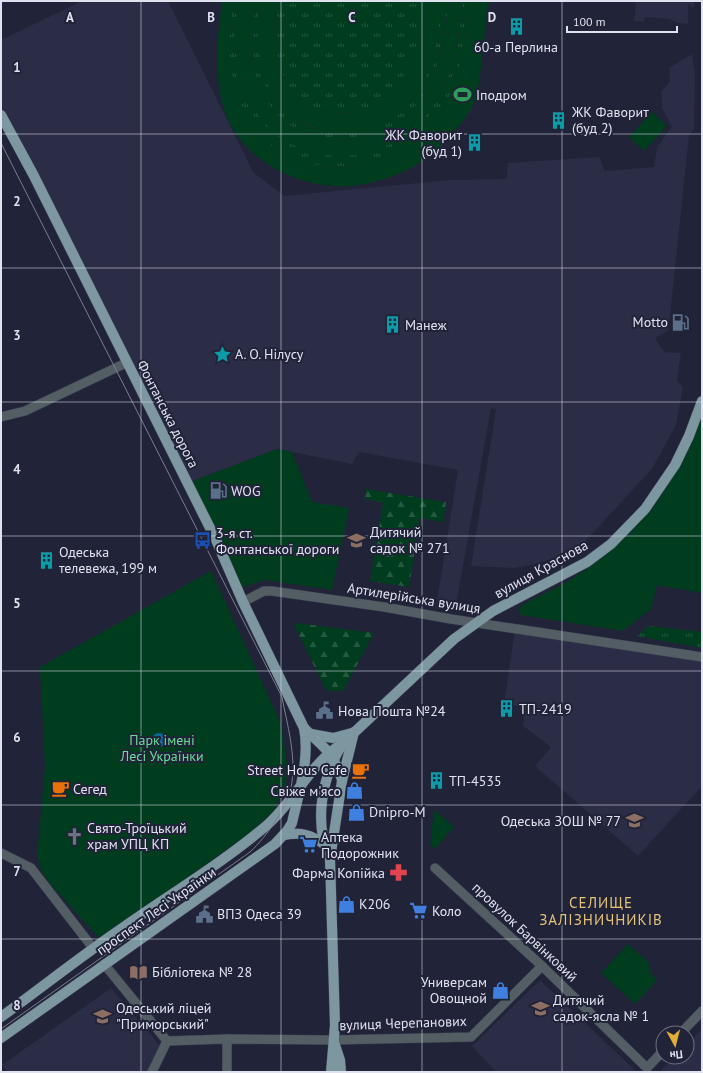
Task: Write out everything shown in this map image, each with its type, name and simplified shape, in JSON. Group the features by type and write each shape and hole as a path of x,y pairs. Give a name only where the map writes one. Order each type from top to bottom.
{"main road":[{"name":"Фонтанська дорога","path":"1,115 34,176 126,363 216,540 243,602 306,730"},
{"name":"вулиця Краснова","path":"343,742 454,639 477,622 493,611 587,562 612,544 645,509 675,465 689,436 702,400"},
{"path":"306,730 333,738 354,732 342,781 330,859 334,1018 331,1072"},
{"path":"306,730 332,755 342,781"},
{"name":"проспект Лесі Українки","path":"1,1038 104,964 264,853 284,835 292,823 300,787 306,753 306,730"},
{"name":"проспект Лесі Українки","path":"1,1017 93,948 268,825 278,815 300,787 343,742"},
{"path":"330,859 325,845 322,817 324,788 332,755"},
{"path":"268,825 280,827 284,835 298,833 309,835 325,845"},
{"path":"333,1040 340,1060 341,1072"}],"street":[{"path":"1,417 25,411 126,363"},
{"name":"Артилерійська вулиця","path":"243,602 264,591 272,591 702,657"},
{"path":"1,853 31,868 93,948"},
{"name":"провулок Барвінковий","path":"435,868 542,966 647,1068 655,1060"},
{"path":"104,964 167,1041 152,1072"},
{"name":"вулиця Черепанових","path":"167,1041 227,1039 333,1040 471,1037 542,966"},
{"path":"689,1025 702,1011"},
{"path":"227,1039 227,1072"}],"shaded area":[{"path":"82,1 168,1 253,172 284,196 450,180 506,179 508,163 599,157 605,171 654,167 657,147 672,127 662,108 661,92 670,81 669,68 692,54 695,76 694,129 689,135 670,316 668,331 655,338 664,352 681,353 677,381 683,387 676,425 652,469 578,549 537,564 513,568 471,566 496,409 491,408 455,611 436,608 458,470 359,452 352,464 277,449 188,483 1,112 1,40"},
{"path":"636,1 694,1 694,8 688,4 688,24 678,23 670,19 645,17 644,22 634,21"},
{"path":"515,629 702,659 702,786 638,856 535,766 551,747 523,726 525,708 504,704"},
{"name":"Дитячий садок-ясла № 1","path":"540,980 637,1072 496,1072 472,1046"},
{"name":"Одеський ліцей \"Приморський\"","path":"111,988 161,1047 148,1072 8,1072 2,1065"},
{"path":"702,1029 702,1072 660,1072 667,1065 695,1065 695,1036"}],"green space":[{"name":"Іподром","path":"222,1 233,1 230,60 237,92 246,114 258,132 273,146 291,157 311,164 334,166 359,164 370,162 392,154 402,149 420,136 436,119 451,92 460,63 469,1 489,1 479,84 475,100 464,120 442,144 421,162 396,175 373,182 349,186 331,186 296,178 279,171 263,161 237,136 228,120 220,92 217,61 217,46"},
{"path":"233,1 238,1 236,46 238,69 244,91 257,112 274,131 294,145 316,153 340,156 364,153 387,145 408,133 426,115 443,89 449,75 457,46 463,1 469,1 460,63 451,92 436,119 428,128 411,143 392,154 370,162 334,166 311,164 291,157 273,146 258,132 246,114 237,92 231,68 230,51"},
{"name":"Іподром","path":"238,1 256,1 252,43 253,65 258,85 272,109 291,126 313,137 338,140 362,138 386,129 407,115 424,94 435,72 442,49 449,1 463,1 453,61 435,103 426,115 409,132 388,145 366,153 343,156 320,154 298,147 278,135 253,108 244,91 238,69 236,23"},
{"path":"256,1 259,1 257,32 262,56 268,77 276,95 286,110 299,121 314,128 331,132 351,132 373,129 437,41 442,1 449,1 439,61 424,94 407,115 386,129 362,138 338,140 313,137 291,126 272,109 258,85 253,65 252,43"},
{"path":"259,1 276,1 274,21 275,41 279,61 285,79 295,94 309,105 327,112 350,112 361,110 389,96 401,81 412,60 418,38 424,1 442,1 436,43 428,73 416,94 408,104 389,122 376,129 362,133 347,134 332,133 317,129 291,115 273,94 267,82 258,42"},
{"path":"276,1 424,1 418,38 412,60 401,81 389,96 361,110 350,112 327,112 309,105 295,94 285,79 279,61 275,41 274,21"},
{"path":"652,112 667,126 644,151 629,137"},
{"path":"702,408 702,593 657,585 651,609 623,631 521,615 518,609 522,605 563,584 591,566 620,543 633,530 667,487 687,448"},
{"path":"277,449 292,452 312,502 349,508 332,590 266,580 239,588 188,483"},
{"path":"366,489 446,502 443,522 420,518 409,587 370,581 383,503 365,499"},
{"name":"Парк імені Лесі Українки","path":"211,571 281,724 288,770 284,790 274,810 251,832 111,932 99,938 51,885 42,872 37,856 45,767 40,667"},
{"path":"297,623 374,633 343,691 326,690 294,625"},
{"path":"651,626 702,632 702,648 637,636 647,627"},
{"path":"434,810 454,827 435,849 430,845"},
{"path":"628,944 649,963 649,972 657,980 635,1004 601,973"}],"water":[{"path":"159,733 164,735 166,740 164,745 159,747 154,745 152,740 154,735"}],"tram line":[{"path":"1,143 282,697 293,761 292,782 287,801 270,829 250,852 1,1029"}],"place":[{"name":"60-а Перлина","path":"516,27"},
{"name":"Іподром","path":"463,95"},
{"name":"ЖК Фаворит (буд 2)","path":"559,120"},
{"name":"ЖК Фаворит (буд 1)","path":"475,143"},
{"name":"Motto","path":"681,322"},
{"name":"Манеж","path":"392,325"},
{"name":"А. О. Нілусу","path":"222,354"},
{"name":"WOG","path":"218,491"},
{"name":"Дитячий садок № 271","path":"357,540"},
{"name":"3-я ст. Фонтанської дороги","path":"203,541"},
{"name":"Одеська телевежа, 199 м","path":"46,560"},
{"name":"ТП-2419","path":"506,709"},
{"name":"Нова Пошта №24","path":"325,711"},
{"name":"Street Hous Cafe","path":"360,770"},
{"name":"ТП-4535","path":"436,781"},
{"name":"Сегед","path":"60,789"},
{"name":"Свіже м'ясо","path":"354,791"},
{"name":"Dnipro-M","path":"356,812"},
{"name":"Одеська ЗОШ № 77","path":"634,821"},
{"name":"Свято-Троїцький храм УПЦ КП","path":"74,836"},
{"name":"Аптека Подорожник","path":"308,845"},
{"name":"Фарма Копійка","path":"398,873"},
{"name":"К206","path":"346,904"},
{"name":"Коло","path":"419,911"},
{"name":"ВПЗ Одеса 39","path":"204,914"},
{"name":"Бібліотека № 28","path":"139,972"},
{"name":"Универсам Овощной","path":"500,990"},
{"name":"Дитячий садок-ясла № 1","path":"540,1008"},
{"name":"Одеський ліцей \"Приморський\"","path":"103,1016"}],"district":[{"name":"СЕЛИЩЕ ЗАЛІЗНИЧНИКІВ","path":"601,912"}]}
